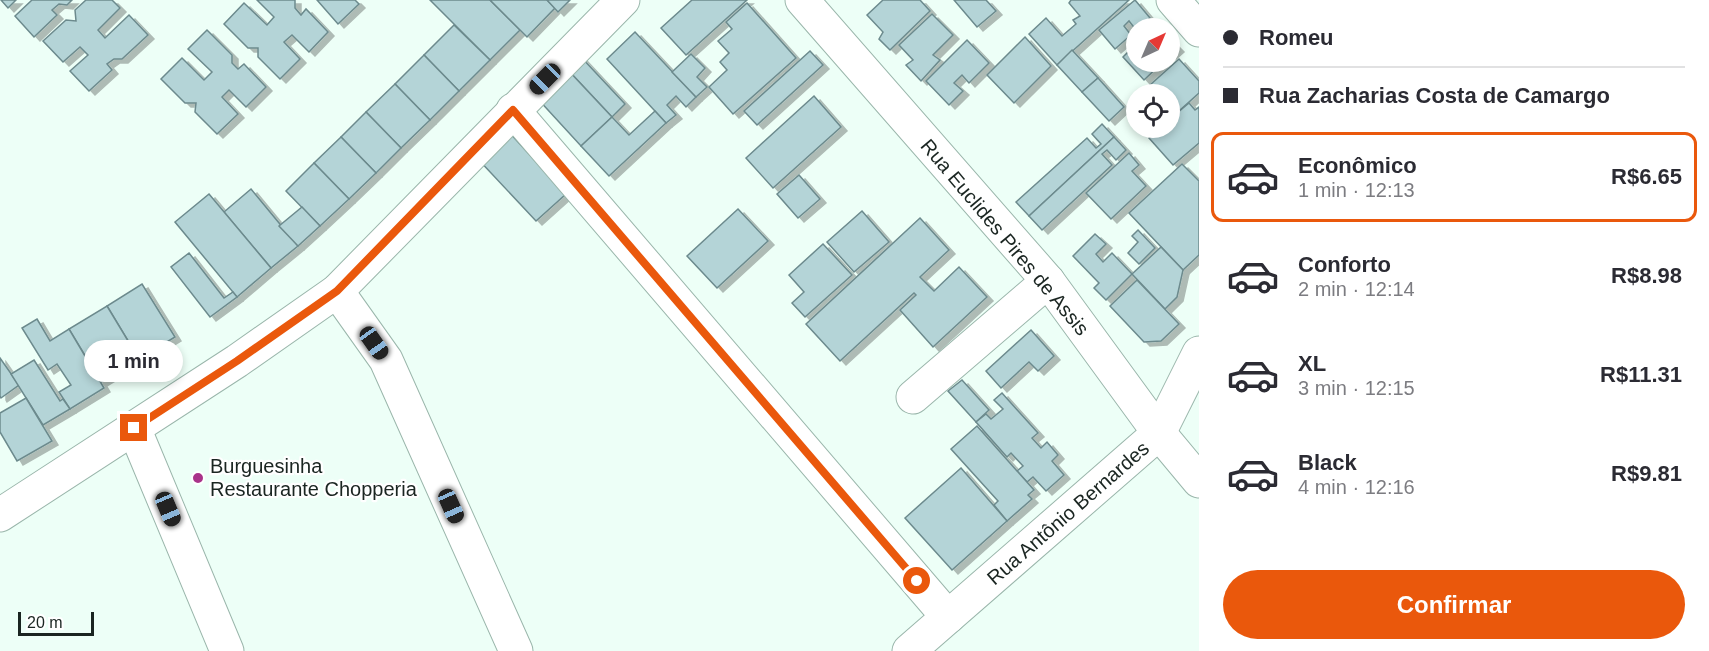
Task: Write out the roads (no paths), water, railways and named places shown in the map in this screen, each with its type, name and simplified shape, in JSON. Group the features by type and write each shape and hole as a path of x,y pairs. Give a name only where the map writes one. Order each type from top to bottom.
{"street":[{"path":"0,515 237,361 337,291 624,0"},
{"name":"Rua Euclides Pires de Assis","path":"802,0 1048,281 1160,433 1199,481"},
{"path":"1173,0 1199,30"},
{"path":"513,110 948,617"},
{"path":"913,398 1048,281"},
{"path":"337,291 386,360 516,651"},
{"name":"Rua Antônio Bernardes","path":"909,651 1160,433 1199,354"},
{"path":"134,428 227,651"}],"place":[{"name":"Burguesinha Restaurante Chopperia","path":"198,478"}]}
